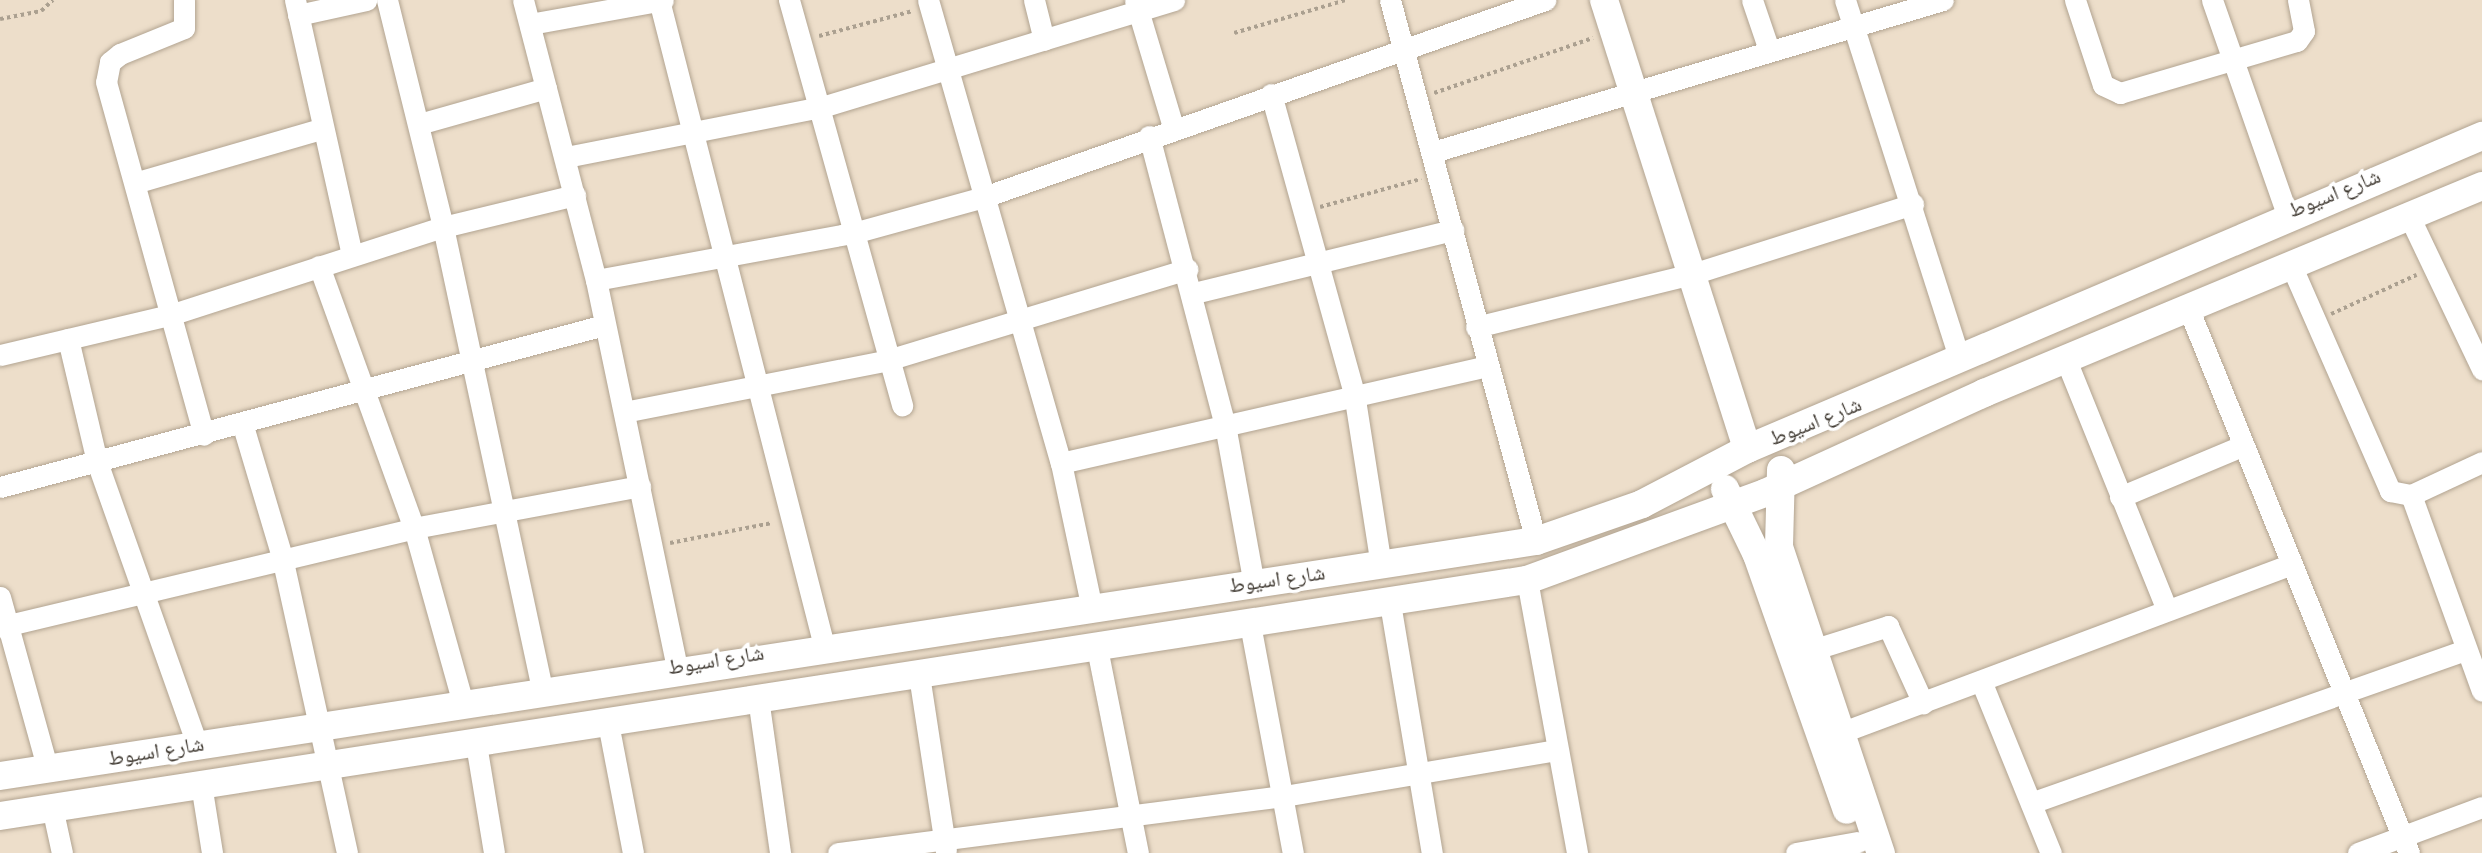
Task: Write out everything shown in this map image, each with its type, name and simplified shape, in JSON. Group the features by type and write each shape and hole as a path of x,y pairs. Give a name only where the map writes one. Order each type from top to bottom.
{"street":[{"path":"184,0 187,21 178,34 120,54 107,69 111,103 138,182 204,435"},
{"path":"352,255 320,129 296,7 366,0"},
{"path":"387,0 443,227 502,513 542,690"},
{"path":"523,0 596,280 677,669"},
{"path":"530,24 660,0 694,128 722,261 824,646"},
{"path":"789,0 822,107 853,233 902,406"},
{"path":"1034,0 1044,40"},
{"path":"566,157 694,128 822,107 949,72 1136,6 1174,0"},
{"path":"1390,0 1433,152 1476,327 1536,541"},
{"path":"596,280 722,261 853,233 984,197 1173,127 1545,0"},
{"path":"1604,0 1692,274 1758,447 1782,482 1768,551 1867,849"},
{"path":"1752,0 1769,50"},
{"path":"1845,0 1913,204 1960,360"},
{"path":"2075,0 2110,90 2151,88 2302,37 2298,0"},
{"path":"2212,0 2287,214"},
{"path":"1433,152 1633,94 1932,1"},
{"path":"929,3 1061,463 1092,609"},
{"path":"1136,6 1173,127"},
{"path":"419,124 546,88"},
{"path":"1270,94 1354,393 1381,566"},
{"path":"138,182 320,129"},
{"path":"1149,136 1188,269 1225,425 1254,584"},
{"name":"شارع اسيوط","path":"2,776 824,646 1092,609 1536,541 1642,504 1758,447 2287,214 2482,136"},
{"path":"2449,149 2474,189"},
{"name":"شارع اسيوط","path":"6,814 476,744 758,698 919,676 1527,580 1732,504 2474,189"},
{"path":"0,355 173,314 443,227 575,195"},
{"path":"1476,327 1692,274 1913,204"},
{"path":"2409,216 2482,369"},
{"path":"1194,293 1453,230"},
{"path":"2291,265 2385,486 2411,495 2482,462"},
{"path":"319,266 414,528 463,704"},
{"path":"624,412 888,360 1188,269"},
{"path":"2189,310 2341,691 2406,845"},
{"path":"0,487 243,426 364,386 604,325"},
{"path":"68,339 97,462 140,594 198,747"},
{"path":"2066,360 2167,610"},
{"path":"1061,463 1354,393 1487,366"},
{"path":"243,426 282,557 321,726 346,853"},
{"path":"2120,497 2242,446"},
{"path":"1724,465 1723,485 1732,504 1768,551 1812,650 1840,733 1867,849"},
{"path":"4,626 282,557 414,528 640,486"},
{"path":"2411,495 2482,691"},
{"path":"1840,733 2291,565"},
{"path":"1527,580 1577,853"},
{"path":"0,597 4,626 48,770"},
{"path":"1390,603 1432,853"},
{"path":"989,623 999,663"},
{"path":"1250,624 1293,853"},
{"path":"1812,650 1888,626 1923,703"},
{"path":"1097,648 1138,853"},
{"path":"2031,803 2341,691 2465,650"},
{"path":"919,676 945,846"},
{"path":"1981,681 2052,853"},
{"path":"758,698 780,853"},
{"path":"608,723 633,853"},
{"path":"476,744 494,853"},
{"path":"838,853 945,846 1129,814 1284,796 1417,776 1558,750"},
{"path":"2,776 6,814"},
{"path":"201,784 212,853"},
{"path":"52,807 62,853"},
{"path":"2358,853 2406,845 2482,807"},
{"path":"1796,853 1867,849"}],"path":[{"path":"0,19 41,11 53,0"},
{"path":"1234,33 1346,0"},
{"path":"800,41 929,3"},
{"path":"1418,98 1615,31"},
{"path":"1305,211 1438,174"},
{"path":"2316,321 2432,267"},
{"path":"653,546 792,519"}]}
